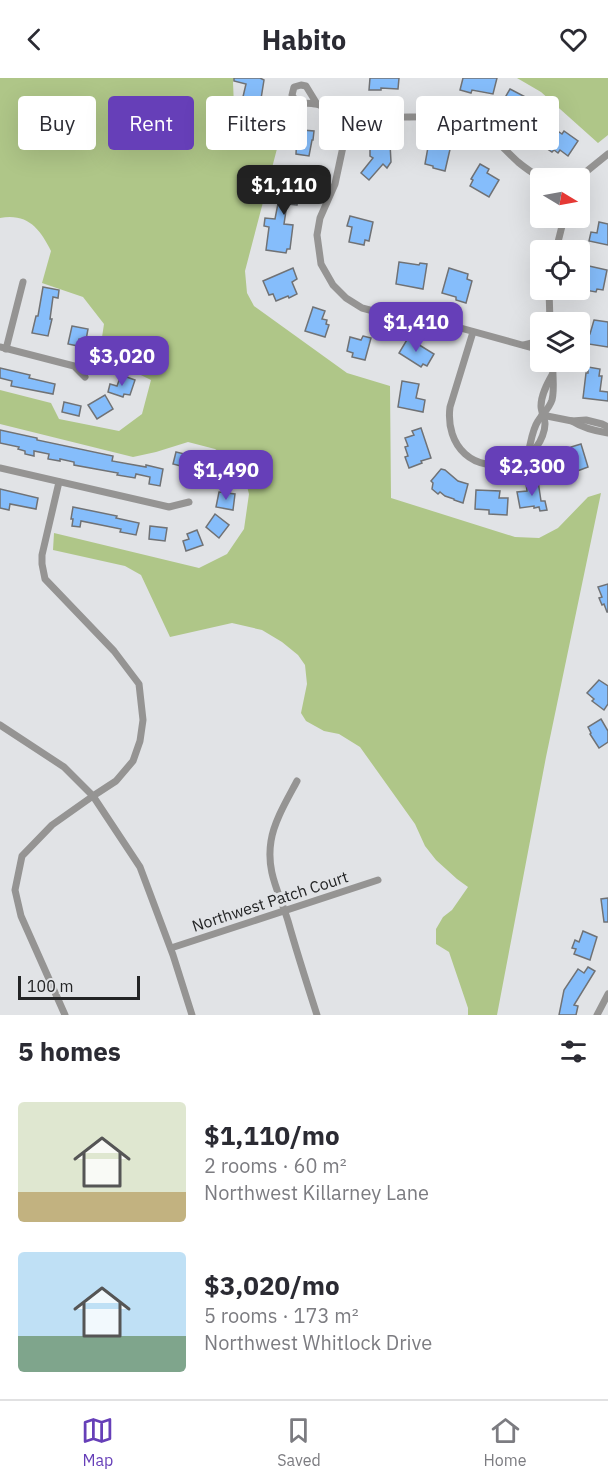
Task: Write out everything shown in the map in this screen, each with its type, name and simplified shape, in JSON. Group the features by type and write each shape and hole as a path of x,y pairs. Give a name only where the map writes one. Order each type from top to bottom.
{"street":[{"path":"404,117 445,117 477,125 493,136 519,163 530,171"},
{"path":"342,150 335,184 320,218 317,235 321,264 333,285 346,298 362,308 381,313 417,316 530,348"},
{"path":"590,169 608,154"},
{"path":"23,282 3,348 74,366 85,377"},
{"path":"473,332 449,416 452,436 462,451 468,457 485,464 509,463 519,459 537,445 545,424 542,415"},
{"path":"524,345 530,344"},
{"path":"542,415 549,408 552,398 552,372"},
{"path":"542,415 572,421 586,420 608,427"},
{"path":"572,421 590,430 608,433"},
{"path":"0,468 169,507 189,502"},
{"path":"59,482 42,555 45,579 114,651 139,684 143,720 140,741 133,761 116,781 52,825 22,856 15,890 21,916 65,1015"},
{"path":"0,725 64,767 93,796 140,867 171,948 192,1015"},
{"path":"297,781 271,837 269,856 272,879 317,1015"},
{"name":"Northwest Patch Court","path":"171,948 378,880"},
{"path":"597,1015 608,994"}],"green space":[{"path":"0,78 234,78 234,96 206,96 206,150 277,150 245,271 247,293 254,306 347,373 390,386 391,498 515,537 539,538 558,528 588,497 601,493 546,757 497,1015 468,1015 468,1008 449,952 436,944 436,929 468,887 436,860 425,846 415,824 360,747 339,734 324,731 306,721 301,713 307,684 305,665 298,655 262,630 232,623 170,637 141,575 125,566 53,550 54,533 199,568 227,554 244,529 249,494 242,467 215,449 188,442 133,457 0,424 0,390 51,403 59,419 119,431 142,414 151,380 106,358 101,344 104,324 83,297 42,283 51,251 32,224 18,218 0,218"},
{"path":"517,78 608,78 608,135 598,143 559,108 559,96 545,96"}],"building":[{"path":"234,78 264,80 261,96 243,96 246,84 234,81"},
{"path":"370,78 399,78 398,89 369,90"},
{"path":"463,78 497,78 493,94 460,90"},
{"path":"510,89 523,96 506,96"},
{"path":"307,130 314,131 309,156 296,154 296,150 307,150"},
{"path":"564,131 578,141 568,156 560,150 558,153 554,150 559,150 559,132 562,134"},
{"path":"370,150 390,150 391,162 387,168 383,164 369,180 361,173 373,158 370,156"},
{"path":"427,150 450,150 445,171 425,164"},
{"path":"480,164 489,169 487,173 499,180 489,197 470,186 473,180 471,179"},
{"path":"293,175 306,177 304,187 300,186 297,205 287,204 284,224 293,225 290,249 287,249 286,253 266,250 269,227 264,226 265,218 275,219 283,178 292,180"},
{"path":"350,216 373,222 369,241 365,240 364,245 349,242 352,227 347,226"},
{"path":"599,222 608,224 608,245 590,241 591,232 597,233"},
{"path":"399,262 427,264 423,289 396,284"},
{"path":"590,266 607,270 603,290 597,289 596,292 590,291"},
{"path":"293,268 297,279 292,282 297,294 276,301 273,294 269,295 263,281"},
{"path":"449,268 468,274 467,279 472,281 466,303 442,293"},
{"path":"43,287 59,290 58,298 53,297 50,319 52,319 48,336 32,333 36,316 38,316"},
{"path":"313,307 325,311 322,319 327,320 326,324 329,325 325,337 305,331"},
{"path":"594,320 608,322 608,347 590,344"},
{"path":"72,326 88,329 86,340 79,339 78,346 68,344"},
{"path":"363,336 371,338 365,360 352,357 353,353 347,351 350,337 361,340"},
{"path":"408,338 434,354 427,366 423,364 421,367 399,353"},
{"path":"590,367 600,369 599,376 602,376 600,391 608,392 608,401 583,398 586,373"},
{"path":"0,368 55,384 53,394 11,386 12,381 0,378"},
{"path":"121,375 135,380 130,395 124,394 123,397 108,392 110,384 117,386"},
{"path":"402,381 419,384 416,398 425,400 423,412 398,407"},
{"path":"105,395 113,409 97,419 88,405"},
{"path":"64,402 81,406 79,416 62,412"},
{"path":"421,428 431,458 409,468 405,457 408,456 405,447 408,446 405,438 414,435 412,431"},
{"path":"0,430 113,456 112,461 163,469 160,486 149,484 150,477 136,474 135,478 117,475 118,473 74,465 74,462 48,459 49,454 34,451 34,456 25,454 25,451 18,449 19,447 0,443"},
{"path":"581,444 588,467 572,473 573,477 567,479 566,474 560,476 558,468 563,467 561,461 574,457 571,447"},
{"path":"176,452 193,456 190,472 180,470 181,466 173,464"},
{"path":"205,459 223,471 215,484 196,472"},
{"path":"441,469 458,481 468,484 463,503 440,492 438,494 432,489 431,481"},
{"path":"538,481 541,501 545,501 547,510 540,511 539,507 534,508 534,506 520,508 517,492 527,491 526,483"},
{"path":"0,489 38,498 36,509 10,504 9,510 0,508"},
{"path":"476,490 500,491 499,498 508,498 507,515 489,514 489,510 475,509"},
{"path":"219,492 235,494 233,510 216,507"},
{"path":"73,507 139,523 136,535 120,532 121,529 81,521 80,527 72,526"},
{"path":"215,514 229,525 219,538 206,527"},
{"path":"150,526 167,528 165,541 149,539"},
{"path":"197,530 203,545 186,551 183,541 189,539 187,534"},
{"path":"608,584 607,612 599,598 602,597 598,587"},
{"path":"599,680 608,686 608,704 604,710 592,701 594,699 587,693"},
{"path":"601,719 608,731 608,742 599,748 588,727"},
{"path":"608,898 608,922 604,922 601,899"},
{"path":"583,931 597,937 590,960 574,954 576,949 572,948 575,940 579,942"},
{"path":"588,967 595,971 574,1005 578,1006 576,1015 559,1015 564,990 578,969 584,973"}]}
